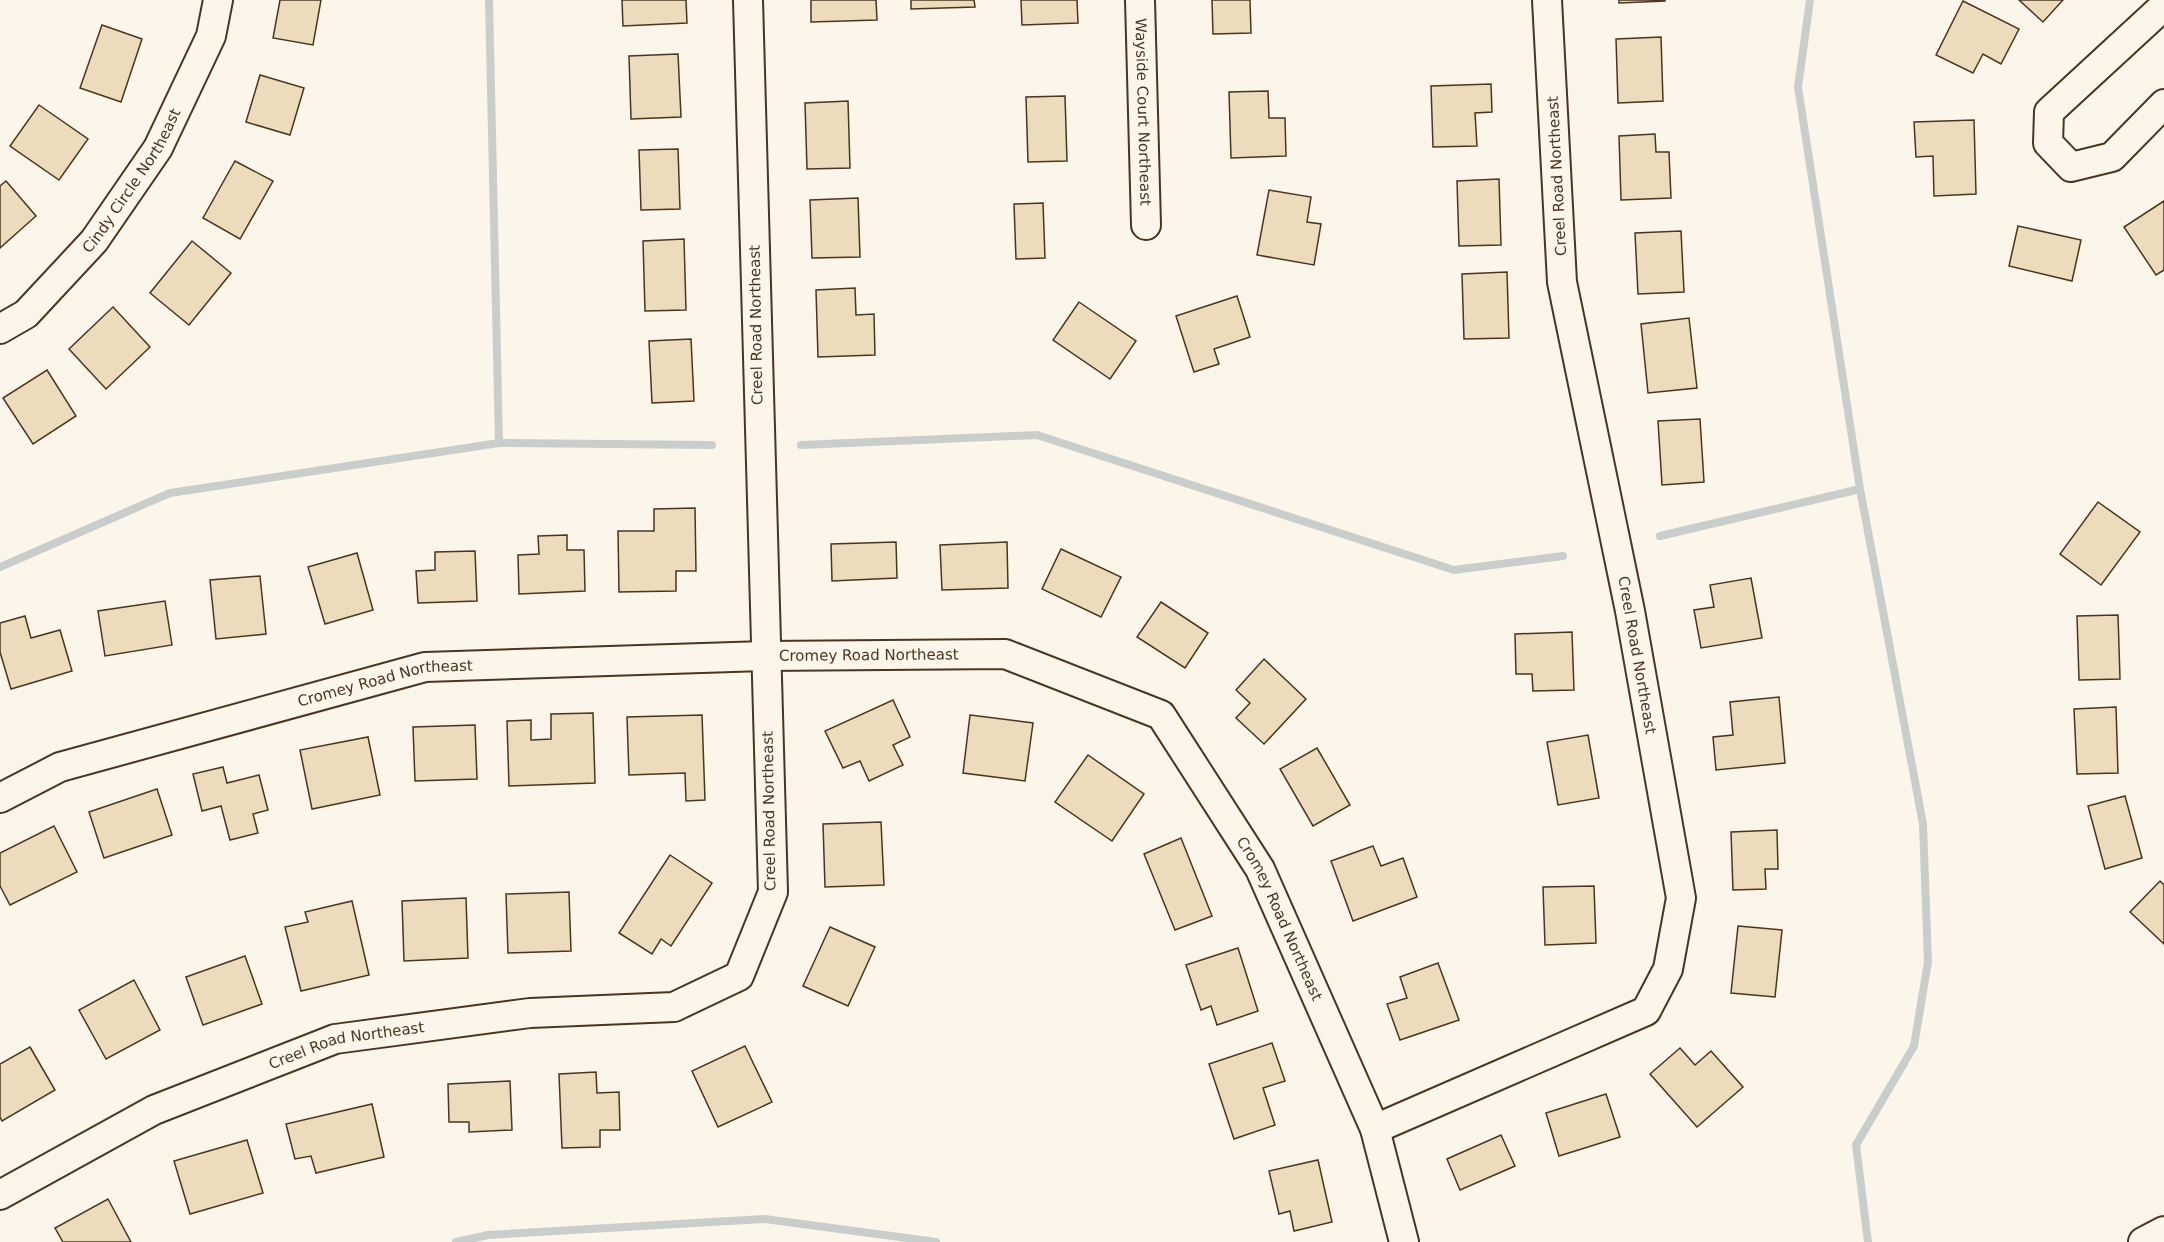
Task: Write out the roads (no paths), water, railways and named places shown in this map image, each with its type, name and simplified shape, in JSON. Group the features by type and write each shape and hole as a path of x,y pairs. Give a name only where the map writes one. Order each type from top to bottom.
{"street":[{"name":"Cindy Circle Northeast","path":"0,329 26,314 94,241 158,148 211,36 218,0"},
{"name":"Creel Road Northeast","path":"0,1195 154,1110 335,1039 530,1013 674,1007 739,976 773,892 748,0"},
{"name":"Wayside Court Northeast","path":"1140,0 1146,225"},
{"name":"Creel Road Northeast","path":"1375,1129 1646,1011 1668,969 1681,898 1630,611 1562,282 1547,0"},
{"path":"2164,6 2049,112 2048,143 2071,167 2112,157 2164,104"},
{"name":"Cromey Road Northeast","path":"0,798 60,767 425,667 765,656 1005,654 1161,715 1260,869 1375,1129 1404,1242"},
{"path":"2143,1242 2164,1231"}],"waterway":[{"path":"489,0 499,443"},
{"path":"1810,0 1798,87 1860,489 1923,824 1928,962 1914,1046 1856,1145 1868,1242"},
{"path":"801,445 1037,435 1454,570 1563,556"},
{"path":"0,567 170,493 499,443 712,445"},
{"path":"1660,536 1860,489"},
{"path":"456,1242 488,1235 765,1219 936,1242"}]}
